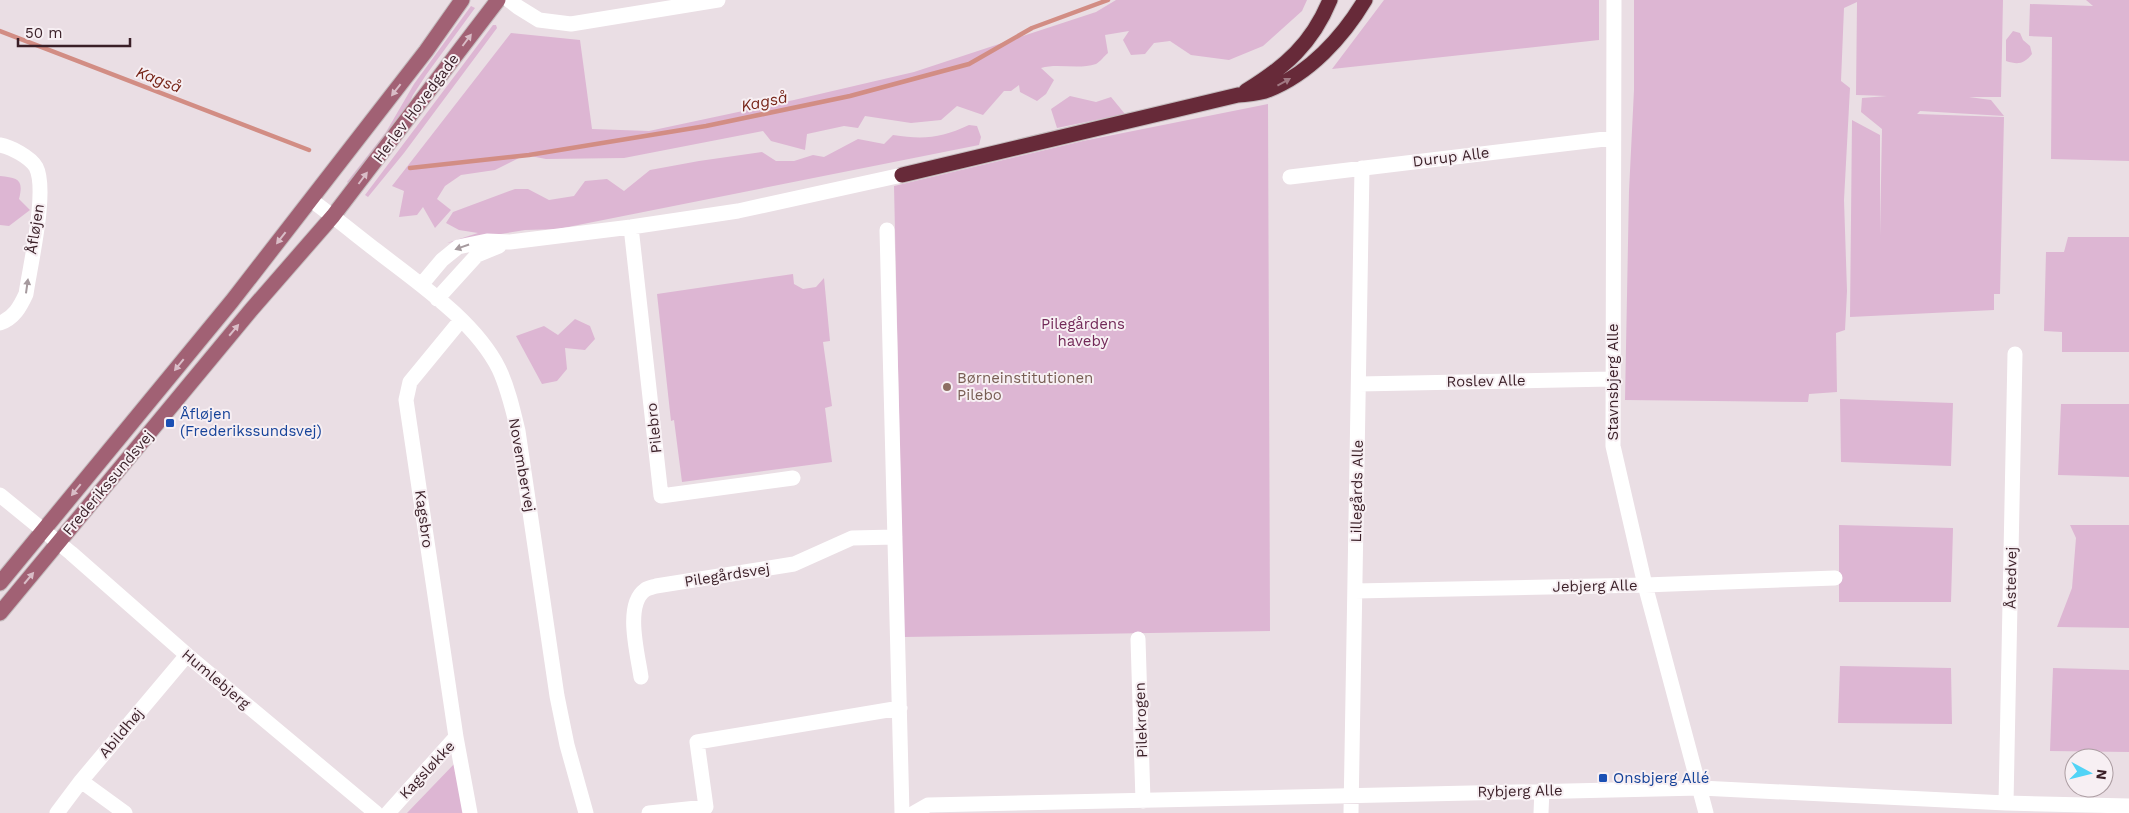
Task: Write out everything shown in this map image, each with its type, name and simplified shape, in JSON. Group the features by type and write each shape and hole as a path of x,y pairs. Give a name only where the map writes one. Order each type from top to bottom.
{"highway":[{"path":"1238,96 1275,73 1302,48 1322,19 1330,0"},
{"path":"902,175 1238,96 1267,91 1305,70 1350,25 1365,0"}],"main road":[{"name":"Herlev Hovedgade","path":"311,200 426,51 462,0"},
{"name":"Herlev Hovedgade","path":"333,216 498,0"},
{"name":"Frederikssundsvej","path":"0,583 232,301 311,200"},
{"name":"Frederikssundsvej","path":"0,613 251,310 333,216"}],"street":[{"path":"509,0 518,8 539,20 571,24 718,0"},
{"name":"Stavnsbjerg Alle","path":"1614,0 1613,446 1645,585 1701,788 1706,813"},
{"name":"Durup Alle","path":"1290,177 1613,138"},
{"name":"Åfløjen","path":"0,145 8,146 33,163 40,182 40,200 26,294 19,308 8,320 0,323"},
{"name":"Lillegårds Alle","path":"1351,813 1362,168"},
{"path":"421,285 442,260 458,247 487,241 510,242 738,211 902,175"},
{"name":"Novembervej","path":"311,200 421,285 461,320 498,368 509,396 518,431 557,696 567,745 586,813"},
{"name":"Pilebro","path":"631,227 661,496 794,478"},
{"path":"888,230 902,813"},
{"path":"436,299 477,255 510,242"},
{"name":"Kagsbro","path":"456,737 406,400 410,382 461,320"},
{"name":"Åstedvej","path":"2006,802 2015,354"},
{"name":"Roslev Alle","path":"1358,384 1612,379"},
{"path":"0,495 58,543"},
{"name":"Pilegårdsvej","path":"642,677 633,619 636,602 646,589 794,564 852,538 895,537"},
{"name":"Humlebjerg","path":"58,543 187,655 376,813"},
{"name":"Jebjerg Alle","path":"1355,591 1645,585 1836,578"},
{"name":"Pilekrogen","path":"1138,639 1143,800"},
{"name":"Abildhøj","path":"57,813 81,781 187,655"},
{"path":"649,813 706,807 697,742 900,708"},
{"name":"Kagsløkke","path":"388,813 456,737"},
{"name":"Kagsløkke","path":"456,737 470,813"},
{"path":"81,781 125,813"},
{"name":"Rybjerg Alle","path":"914,813 928,805 1701,788 2006,802 2027,808 2129,806"},
{"path":"1541,813 1542,790"}],"green space":[{"path":"1116,0 1307,0 1302,11 1263,46 1229,60 1191,55 1170,41 1154,43 1145,54 1131,55 1123,40 1129,31 1105,35 1108,53 1098,63 1089,66 1041,68 1054,80 1046,94 1037,101 1020,92 1019,85 1011,91 1004,91 983,115 957,106 941,120 911,123 865,116 858,128 844,126 807,134 805,150 771,141 763,131 624,158 546,159 525,155 495,170 461,175 445,186 437,199 451,210 435,228 423,207 417,215 399,217 404,191 392,186 511,33 580,40 592,129 649,131 914,72 1096,12"},
{"path":"1384,0 1599,0 1599,40 1332,69"},
{"path":"1634,0 2003,0 2001,97 1969,97 1991,100 2004,116 1920,111 1917,114 2004,117 2000,294 1994,294 1994,310 1850,317 1852,120 1880,135 1880,236 1882,129 1861,112 1862,98 1887,96 1856,95 1857,2 1844,8 1841,81 1850,88 1844,200 1847,291 1845,330 1836,333 1837,392 1809,394 1808,402 1625,400 1629,191 1634,90"},
{"path":"2086,0 2129,0 2129,161 2051,159 2052,37 2029,36 2030,4 2093,6"},
{"path":"471,6 475,8 413,95 399,125 351,185 347,182 386,132 414,84"},
{"path":"493,25 496,25 497,28 404,153 368,197 365,195"},
{"path":"2013,31 2020,33 2023,40 2030,46 2032,54 2020,63 2006,61 2006,40"},
{"path":"1070,96 1096,102 1111,97 1125,114 1057,128 1051,109"},
{"name":"Pilegårdens haveby","path":"1268,104 1270,631 904,637 894,186 1083,141"},
{"path":"969,125 977,126 981,137 979,145 558,229 525,230 447,243 478,233 459,230 446,223 453,212 515,189 528,189 549,200 574,196 585,181 607,179 624,191 650,170 762,152 776,161 794,161 813,155 824,157 858,139 884,144 893,135 932,137 950,133"},
{"path":"0,176 15,179 20,183 19,199 30,210 9,226 0,225"},
{"path":"2068,237 2129,237 2129,352 2062,352 2062,332 2044,331 2046,252 2064,252"},
{"path":"793,274 794,284 803,289 816,287 824,278 830,341 823,342 832,406 825,408 832,462 682,482 674,420 671,421 657,294"},
{"path":"575,319 590,326 595,339 585,350 565,348 567,369 557,381 542,384 516,336 544,326 558,335"},
{"path":"1840,399 1953,403 1951,466 1841,462"},
{"path":"2061,404 2129,404 2129,477 2058,475"},
{"path":"1839,525 1953,528 1951,602 1839,602"},
{"path":"2070,525 2129,525 2129,628 2057,627 2072,588 2076,538"},
{"path":"1840,666 1951,668 1952,724 1838,723"},
{"path":"2053,668 2129,670 2129,752 2114,752 2114,748 2064,748 2064,751 2050,751"},
{"path":"456,762 465,813 407,813"}],"waterway":[{"name":"Kagså","path":"410,168 529,155 706,126 850,96 969,64 1032,28 1108,0"},
{"name":"Kagså","path":"0,31 309,150"}],"place":[{"name":"Børneinstitutionen Pilebo","path":"947,387"},
{"name":"Åfløjen (Frederikssundsvej)","path":"170,423"},
{"name":"Onsbjerg Allé","path":"1603,778"}]}
